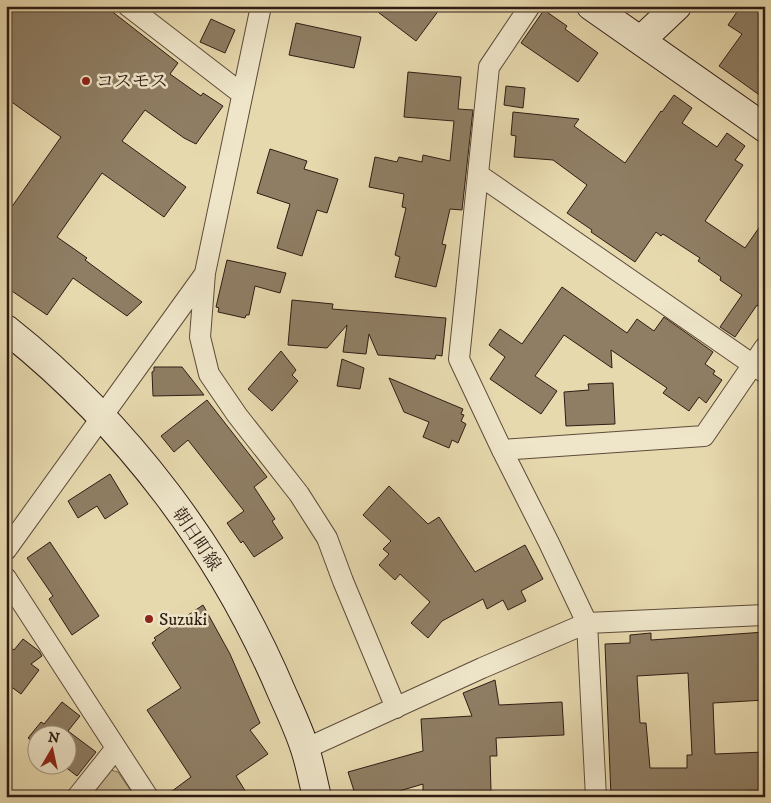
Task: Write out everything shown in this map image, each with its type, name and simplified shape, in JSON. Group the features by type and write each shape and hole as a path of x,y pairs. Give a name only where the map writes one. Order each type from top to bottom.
{"street":[{"path":"128,6 242,94"},
{"path":"261,6 205,273 200,337 209,374 237,415 299,494 327,538 396,708"},
{"path":"530,6 489,67 460,359 502,450 587,623 596,797"},
{"path":"591,6 765,128"},
{"path":"641,40 677,6"},
{"path":"479,175 758,369"},
{"path":"6,550 205,273"},
{"name":"朝日町線","path":"6,329 42,357 103,417 151,474 202,542 242,610 268,660 305,748 317,797"},
{"path":"502,450 704,436 758,369 765,347"},
{"path":"6,578 148,797"},
{"path":"305,748 587,623 765,615"},
{"path":"77,797 116,748"}],"shaded area":[{"path":"107,769 118,772 135,797 85,797"}],"building":[{"path":"6,6 105,6 178,63 170,74 201,96 203,93 223,106 196,144 184,138 145,110 122,141 186,187 164,217 102,173 57,237 87,258 85,260 142,302 127,316 73,278 47,315 6,287 6,215 61,137 6,98"},
{"path":"370,6 442,6 416,41"},
{"path":"741,6 765,6 765,99 719,66 742,34 728,25"},
{"path":"544,10 567,26 565,29 598,53 578,82 521,43"},
{"path":"211,19 235,30 225,53 200,42"},
{"path":"296,23 361,37 354,68 289,55"},
{"path":"408,72 461,77 458,109 473,110 462,210 450,209 442,244 446,245 436,287 395,277 400,257 395,255 406,208 402,207 404,194 369,187 375,157 397,162 399,157 422,162 423,155 450,161 454,121 404,117"},
{"path":"506,86 525,88 523,108 504,105"},
{"path":"674,95 692,108 682,123 717,147 727,133 745,146 735,160 743,165 705,221 745,248 765,219 765,311 757,305 735,337 720,327 742,295 720,280 721,277 698,261 700,258 663,234 661,236 656,232 635,262 567,213 587,185 553,160 514,157 516,136 511,135 513,112 579,119 574,126 625,163"},
{"path":"270,149 307,161 304,169 338,179 327,213 317,210 302,256 277,248 290,204 257,193"},
{"path":"227,260 286,273 280,293 255,286 249,315 246,315 245,318 218,312 219,308 216,307"},
{"path":"562,287 627,333 637,319 654,331 664,317 713,352 705,364 715,371 713,374 722,380 706,403 699,397 689,411 663,393 667,388 611,350 612,368 564,335 535,376 557,391 541,414 490,379 505,357 489,345 500,329 522,344"},
{"path":"292,300 333,304 332,309 446,318 442,356 436,355 435,359 378,355 369,334 366,354 343,352 347,325 327,348 288,345"},
{"path":"281,351 296,370 292,375 298,381 272,411 248,389"},
{"path":"342,359 364,368 360,389 337,386"},
{"path":"154,367 182,367 204,395 153,396 152,372"},
{"path":"389,378 463,409 461,414 464,415 461,421 466,424 458,443 452,440 449,448 423,437 429,422 404,412"},
{"path":"613,383 615,424 566,426 564,392 589,390 588,384"},
{"path":"207,400 267,477 254,487 275,519 272,521 283,538 254,557 227,523 244,511 188,440 174,452 161,436"},
{"path":"110,474 128,504 105,519 97,506 78,518 68,501"},
{"path":"389,486 428,524 439,517 475,572 525,545 543,579 521,591 526,601 508,610 503,600 487,609 483,599 442,621 428,638 411,623 430,602 400,574 395,580 379,565 389,554 383,549 391,541 363,515"},
{"path":"50,542 99,616 72,635 49,599 53,596 27,558"},
{"path":"203,605 230,654 260,723 250,730 268,754 236,776 249,797 164,797 191,777 147,710 181,688 152,643 156,640 154,638"},
{"path":"765,632 765,700 713,703 715,754 765,752 765,790 611,797 605,644 630,643 630,635 651,633 651,640","holes":["688,673 692,755 687,755 687,768 650,768 646,723 640,723 637,676"]},
{"path":"23,639 39,651 42,656 31,664 39,670 21,694 6,683 6,644 14,650"},
{"path":"495,680 499,705 562,702 564,735 496,738 497,756 490,756 491,791 463,792 463,797 423,797 423,784 379,797 356,797 348,772 423,751 421,719 472,716 463,693"},
{"path":"62,702 80,716 72,726 38,726 41,722 44,724"},
{"path":"78,738 96,752 78,775"}],"place":[{"name":"コスモス","path":"86,81"},
{"name":"Suzuki","path":"149,619"}]}
